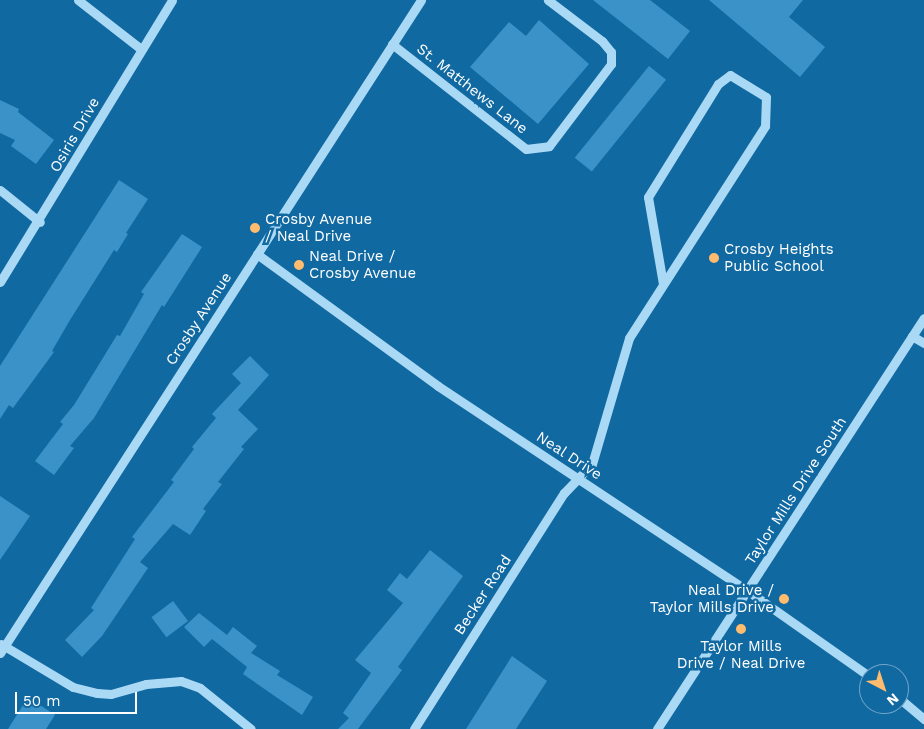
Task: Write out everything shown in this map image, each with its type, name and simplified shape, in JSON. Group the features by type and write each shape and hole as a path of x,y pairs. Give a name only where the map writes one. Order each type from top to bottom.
{"street":[{"path":"78,0 141,49"},
{"name":"Osiris Drive","path":"0,282 40,222 141,49 172,0"},
{"name":"Crosby Avenue","path":"1,647 421,0"},
{"name":"St. Matthews Lane","path":"392,44 526,149 549,146 612,64 611,52 602,41 548,0"},
{"name":"Becker Road","path":"414,729 564,493 580,480 592,464 629,338 765,126 766,97 730,75 718,84 648,197 663,284"},
{"path":"0,190 40,222"},
{"name":"Neal Drive","path":"257,254 438,386 748,591 859,669"},
{"name":"Taylor Mills Drive South","path":"657,729 924,318"},
{"path":"912,336 924,343"},
{"path":"1,647 73,687 97,693 110,694 146,684 181,681 200,688 251,729"},
{"path":"909,706 924,718"}],"building":[{"path":"593,0 650,0 690,31 668,59"},
{"path":"709,0 803,0 789,17 825,47 800,77"},
{"path":"539,20 589,64 538,124 470,67 509,22 526,36"},
{"path":"649,66 666,80 592,172 575,158"},
{"path":"0,100 19,109 18,112 54,140 36,164 11,146 15,140 0,133"},
{"path":"119,180 148,199 126,233 128,234 117,252 114,250 70,320 52,351 54,352 13,408 9,405 0,419 0,366"},
{"path":"182,234 202,247 164,307 162,305 94,418 70,446 74,448 54,475 35,461 63,424 60,422 74,405 117,335 120,336 144,294 141,292"},
{"path":"250,356 269,375 238,410 258,429 241,447 244,449 218,482 222,484 203,509 206,511 190,535 173,524 140,562 148,568 102,636 82,657 65,640 94,610 91,608 135,539 132,537 174,482 171,480 194,449 192,447 216,418 212,414 241,383 232,374"},
{"path":"0,496 30,516 0,560"},
{"path":"430,550 463,576 398,667 402,670 358,729 338,729 349,718 343,713 371,673 355,660 403,603 387,590 400,573 407,579"},
{"path":"173,601 188,621 166,637 151,617"},
{"path":"199,613 227,635 233,627 257,646 251,653 280,671 277,675 313,697 302,715 243,674 247,667 212,639 204,647 184,627"},
{"path":"512,656 547,681 516,729 466,729"},
{"path":"28,697 55,715 46,729 8,729"}],"place":[{"name":"Crosby Avenue / Neal Drive","path":"255,228"},
{"name":"Crosby Heights Public School","path":"714,258"},
{"name":"Neal Drive / Crosby Avenue","path":"299,265"},
{"name":"Neal Drive / Taylor Mills Drive","path":"784,599"},
{"name":"Taylor Mills Drive / Neal Drive","path":"741,629"}]}
